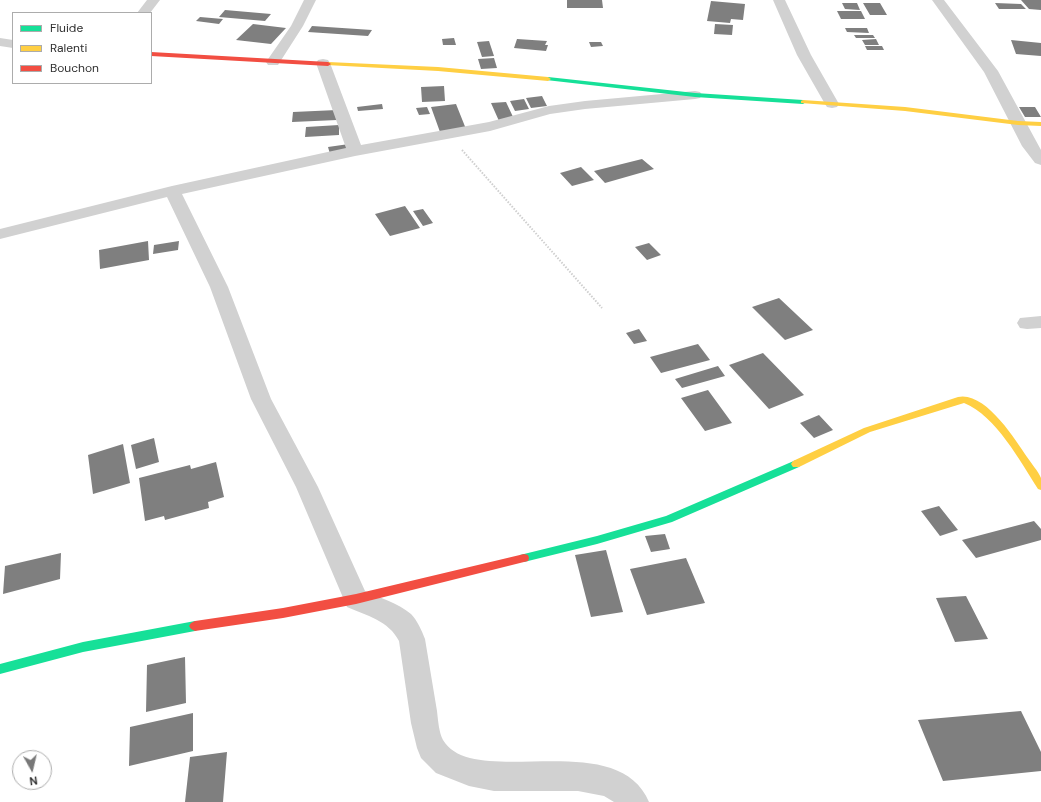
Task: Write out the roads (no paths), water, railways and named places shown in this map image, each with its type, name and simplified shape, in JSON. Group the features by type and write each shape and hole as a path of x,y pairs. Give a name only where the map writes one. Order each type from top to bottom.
{"street":[{"path":"144,12 154,0"},
{"path":"273,62 297,26 310,0"},
{"path":"779,0 804,55 832,104"},
{"path":"938,0 991,71 1030,146 1041,160"},
{"path":"0,42 12,44"},
{"path":"152,54 504,74 636,94 695,95 905,109 1018,123 1041,124"},
{"path":"323,63 355,151"},
{"path":"0,234 172,191 355,151 490,126 549,110 636,94"},
{"path":"172,191 219,287 261,399 307,487 356,599 390,614 403,623 412,638 425,723 431,748 446,763 469,772 494,776 578,776 609,782 627,793 634,802"},
{"path":"0,669 83,647 184,628 283,613 356,599 597,540 668,519 816,455 867,430 954,402 967,400 979,405 994,420 1041,486"}]}
